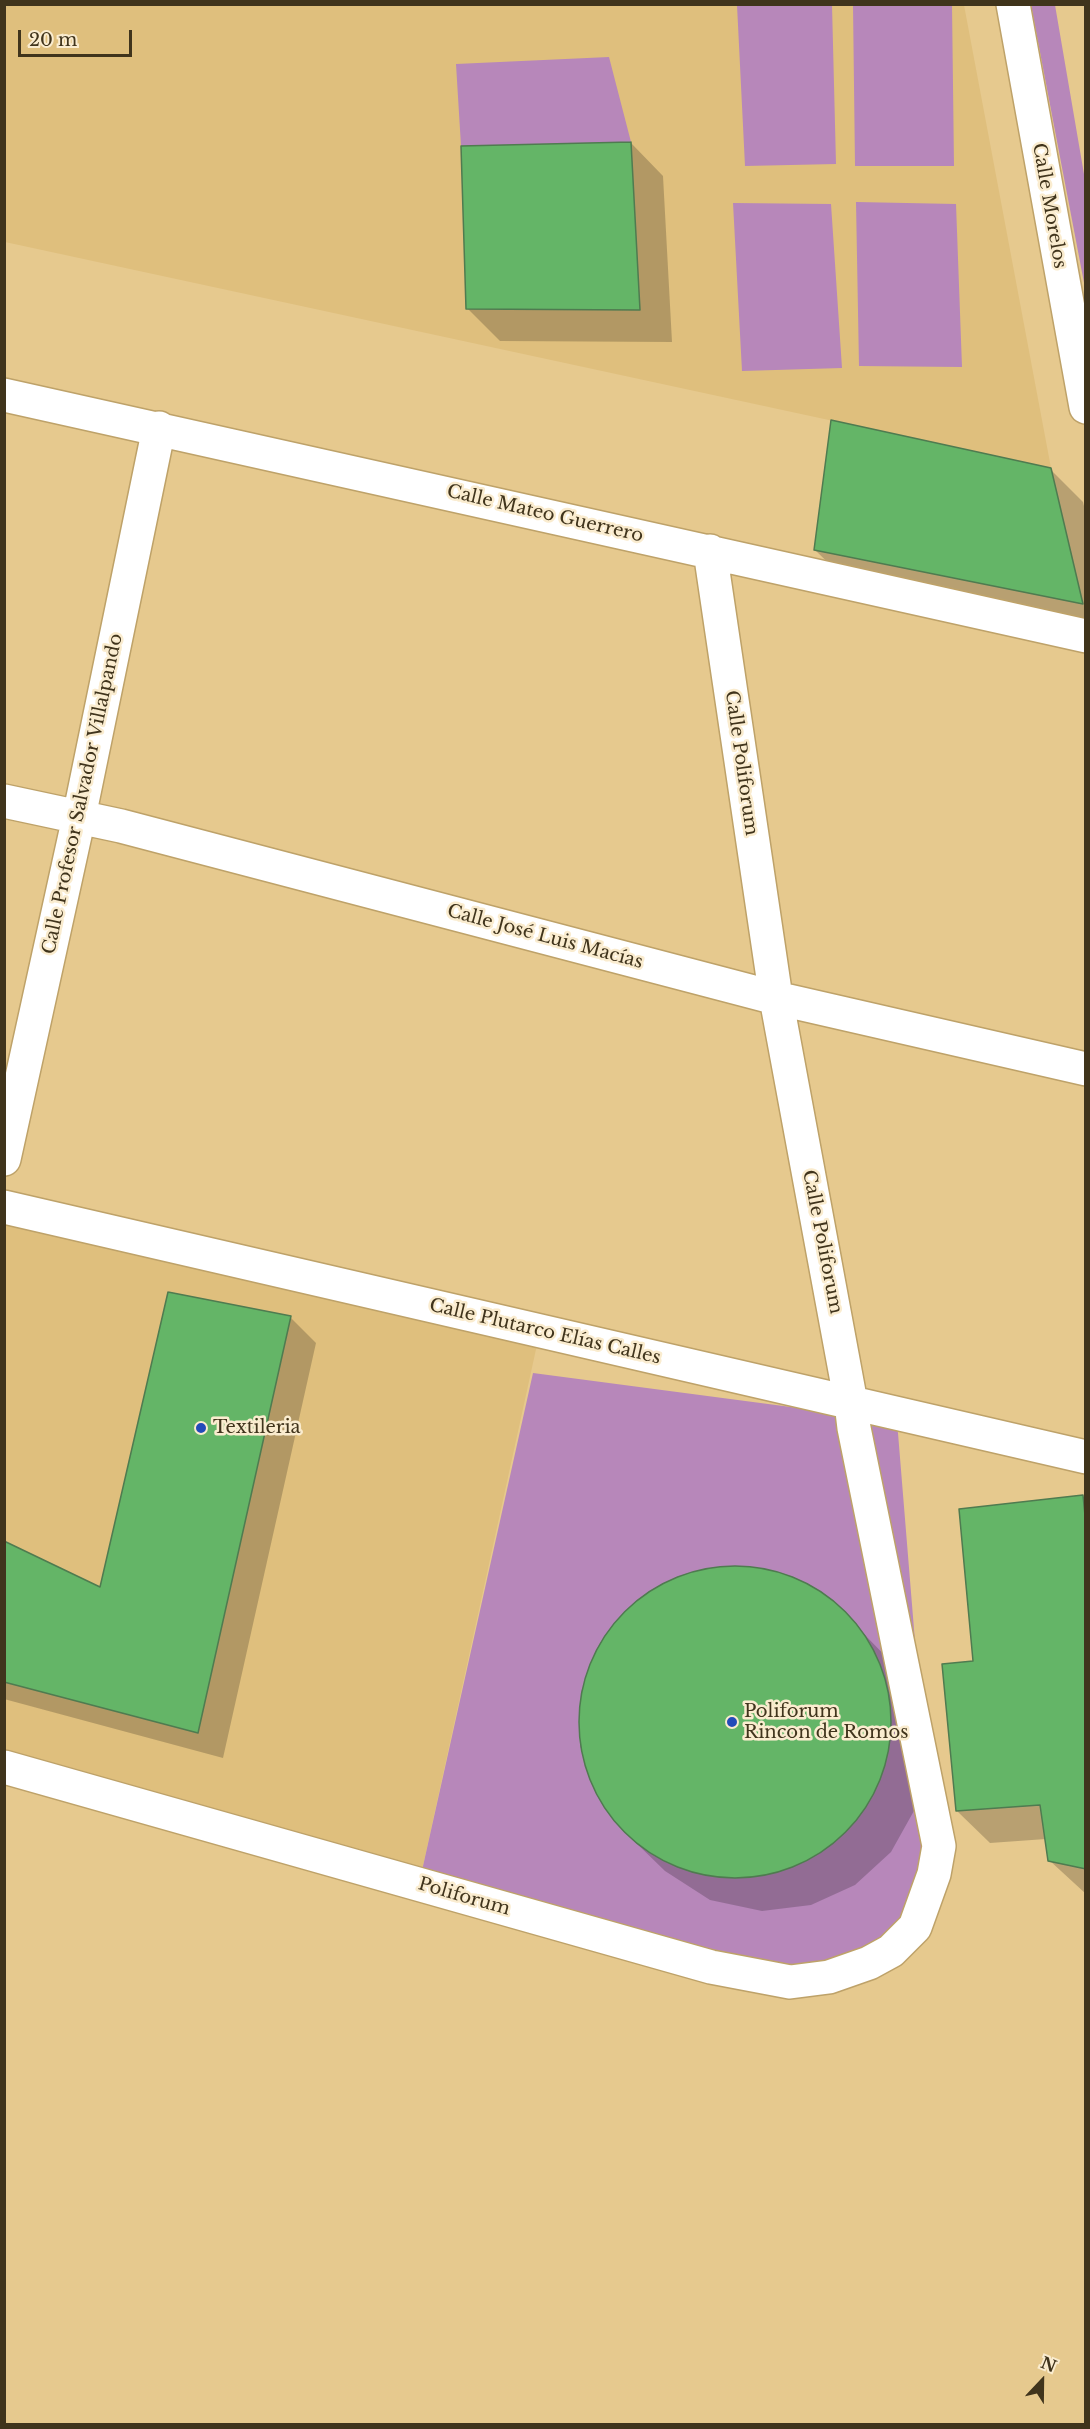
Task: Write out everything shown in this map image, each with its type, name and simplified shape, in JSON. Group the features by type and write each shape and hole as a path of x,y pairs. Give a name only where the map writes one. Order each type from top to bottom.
{"street":[{"name":"Calle Morelos","path":"1013,4 1086,407"},
{"name":"Calle Mateo Guerrero","path":"4,395 1086,636"},
{"name":"Calle Profesor Salvador Villalpando","path":"4,1159 79,817 159,428"},
{"name":"Calle Poliforum","path":"710,551 776,998 854,1428 939,1846 934,1874 915,1927"},
{"name":"Calle José Luis Macías","path":"4,801 121,826 776,998 1086,1069"},
{"name":"Calle Plutarco Elías Calles","path":"4,1207 1086,1457"},
{"name":"Poliforum","path":"4,1767 711,1967 790,1982 829,1977 869,1963 891,1951 915,1927"}],"shaded area":[{"path":"5,5 964,5 1051,468 5,242"},
{"path":"737,5 832,5 836,164 745,166"},
{"path":"853,5 952,5 954,166 855,166"},
{"path":"1031,5 1055,5 1085,180 1085,288"},
{"path":"609,57 631,142 461,146 456,64"},
{"path":"856,202 956,204 962,367 859,366"},
{"path":"733,203 831,204 842,368 742,371"},
{"path":"4,1207 540,1331 419,1884 5,1767"},
{"path":"533,1373 897,1421 934,1874 915,1927 790,1982 419,1884"}],"building":[{"path":"631,142 640,310 466,309 461,146"},
{"path":"831,420 1051,468 1083,604 814,550"},
{"name":"Textileria","path":"168,1292 291,1316 198,1733 4,1682 4,1541 100,1587"},
{"path":"1083,1495 1086,1526 1086,1869 1048,1861 1040,1805 956,1811 942,1664 973,1661 959,1509"},
{"name":"Poliforum Rincon de Romos","path":"735,1566 765,1569 795,1578 822,1592 845,1612 865,1635 879,1662 888,1692 891,1722 888,1752 879,1782 865,1809 845,1832 822,1852 795,1866 765,1875 735,1878 705,1875 675,1866 648,1852 625,1832 605,1809 591,1782 582,1752 579,1722 582,1692 591,1662 605,1635 625,1612 648,1592 675,1578 705,1569"}],"place":[{"name":"Textileria","path":"201,1428"},
{"name":"Poliforum Rincon de Romos","path":"732,1722"}]}
